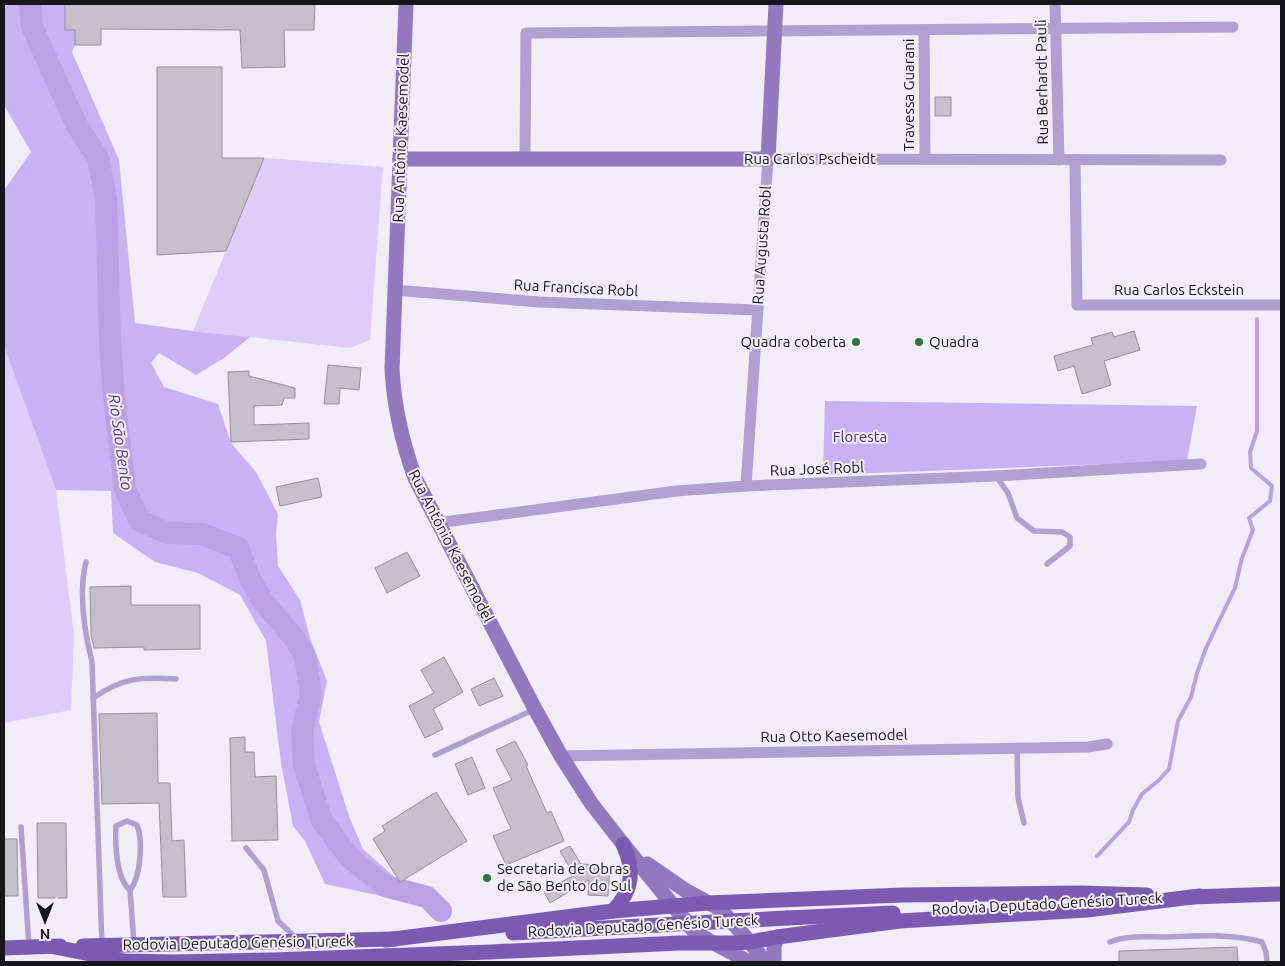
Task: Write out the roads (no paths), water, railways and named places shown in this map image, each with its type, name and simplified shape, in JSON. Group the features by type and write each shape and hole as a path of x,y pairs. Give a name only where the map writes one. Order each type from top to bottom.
{"main road":[{"name":"Rua Antônio Kaesemodel","path":"406,4 392,369 394,396 404,449 415,478 437,523 535,709 561,756 591,803 672,906 688,923 700,935 748,962"},
{"name":"Rua Augusta Robl","path":"768,159 776,4"},
{"name":"Rua Carlos Pscheidt","path":"400,159 768,159"},
{"name":"Rua Antônio Kaesemodel","path":"623,844 663,876 720,909 750,942 764,962"},
{"path":"614,911 622,902 630,880 628,855 623,844"},
{"path":"386,940 614,911 708,903 903,894 1081,893 1200,896"},
{"name":"Rodovia Deputado Genésio Tureck","path":"4,948 386,940 1200,896 1281,894"},
{"path":"50,946 125,961 174,962 490,952 617,945 750,942 900,921 1087,910 1200,896"},
{"path":"688,923 692,914 699,907 708,903"},
{"path":"716,943 727,934 729,919"},
{"path":"774,962 774,947 777,937"}],"street":[{"name":"Rua Berhardt Pauli","path":"1055,4 1059,160"},
{"path":"525,158 526,33 1233,27"},
{"name":"Travessa Guarani","path":"924,30 925,159"},
{"name":"Rua Carlos Pscheidt","path":"768,159 1221,160"},
{"name":"Rua Augusta Robl","path":"746,486 768,159"},
{"name":"Rua Carlos Eckstein","path":"1075,160 1078,305 1281,304"},
{"name":"Rua Francisca Robl","path":"394,290 539,302 757,310"},
{"name":"Rua José Robl","path":"437,523 676,491 1201,464"},
{"name":"Rua Otto Kaesemodel","path":"561,756 1088,747 1107,744"}],"lane":[{"path":"996,476 1008,494 1017,518 1034,531 1062,532 1070,537 1070,546 1047,564"},
{"path":"86,562 82,578 82,607 92,662 102,946"},
{"path":"93,698 108,688 134,678 176,679"},
{"path":"435,756 535,709"},
{"path":"1018,747 1018,798 1024,823"},
{"path":"130,890 134,886 139,870 140,833 137,825 127,821 116,826 115,843 119,866 126,886 130,890 134,945"},
{"path":"20,827 29,947"},
{"path":"246,848 264,870 278,921 300,942"},
{"path":"1110,942 1118,939 1137,938 1208,936 1250,938 1262,942 1267,962"}],"waterway":[{"name":"Rio São Bento","path":"30,4 32,27 76,124 98,158 106,198 110,342 114,397 125,489 139,520 167,533 202,534 238,548 250,578 262,600 294,638 305,656 311,693 302,731 304,765 322,821 350,858 385,886 427,897 441,911"},
{"path":"1097,856 1129,822 1142,794 1169,769 1178,721 1191,697 1206,648 1235,588 1242,558 1253,530 1249,518 1270,501 1272,486 1251,468 1250,452 1257,431 1257,319"}],"place":[{"name":"Quadra coberta","path":"856,342"},
{"name":"Quadra","path":"919,342"},
{"name":"Secretaria de Obras de São Bento do Sul","path":"487,878"}],"park label":[{"name":"Floresta","path":"860,437"}]}
